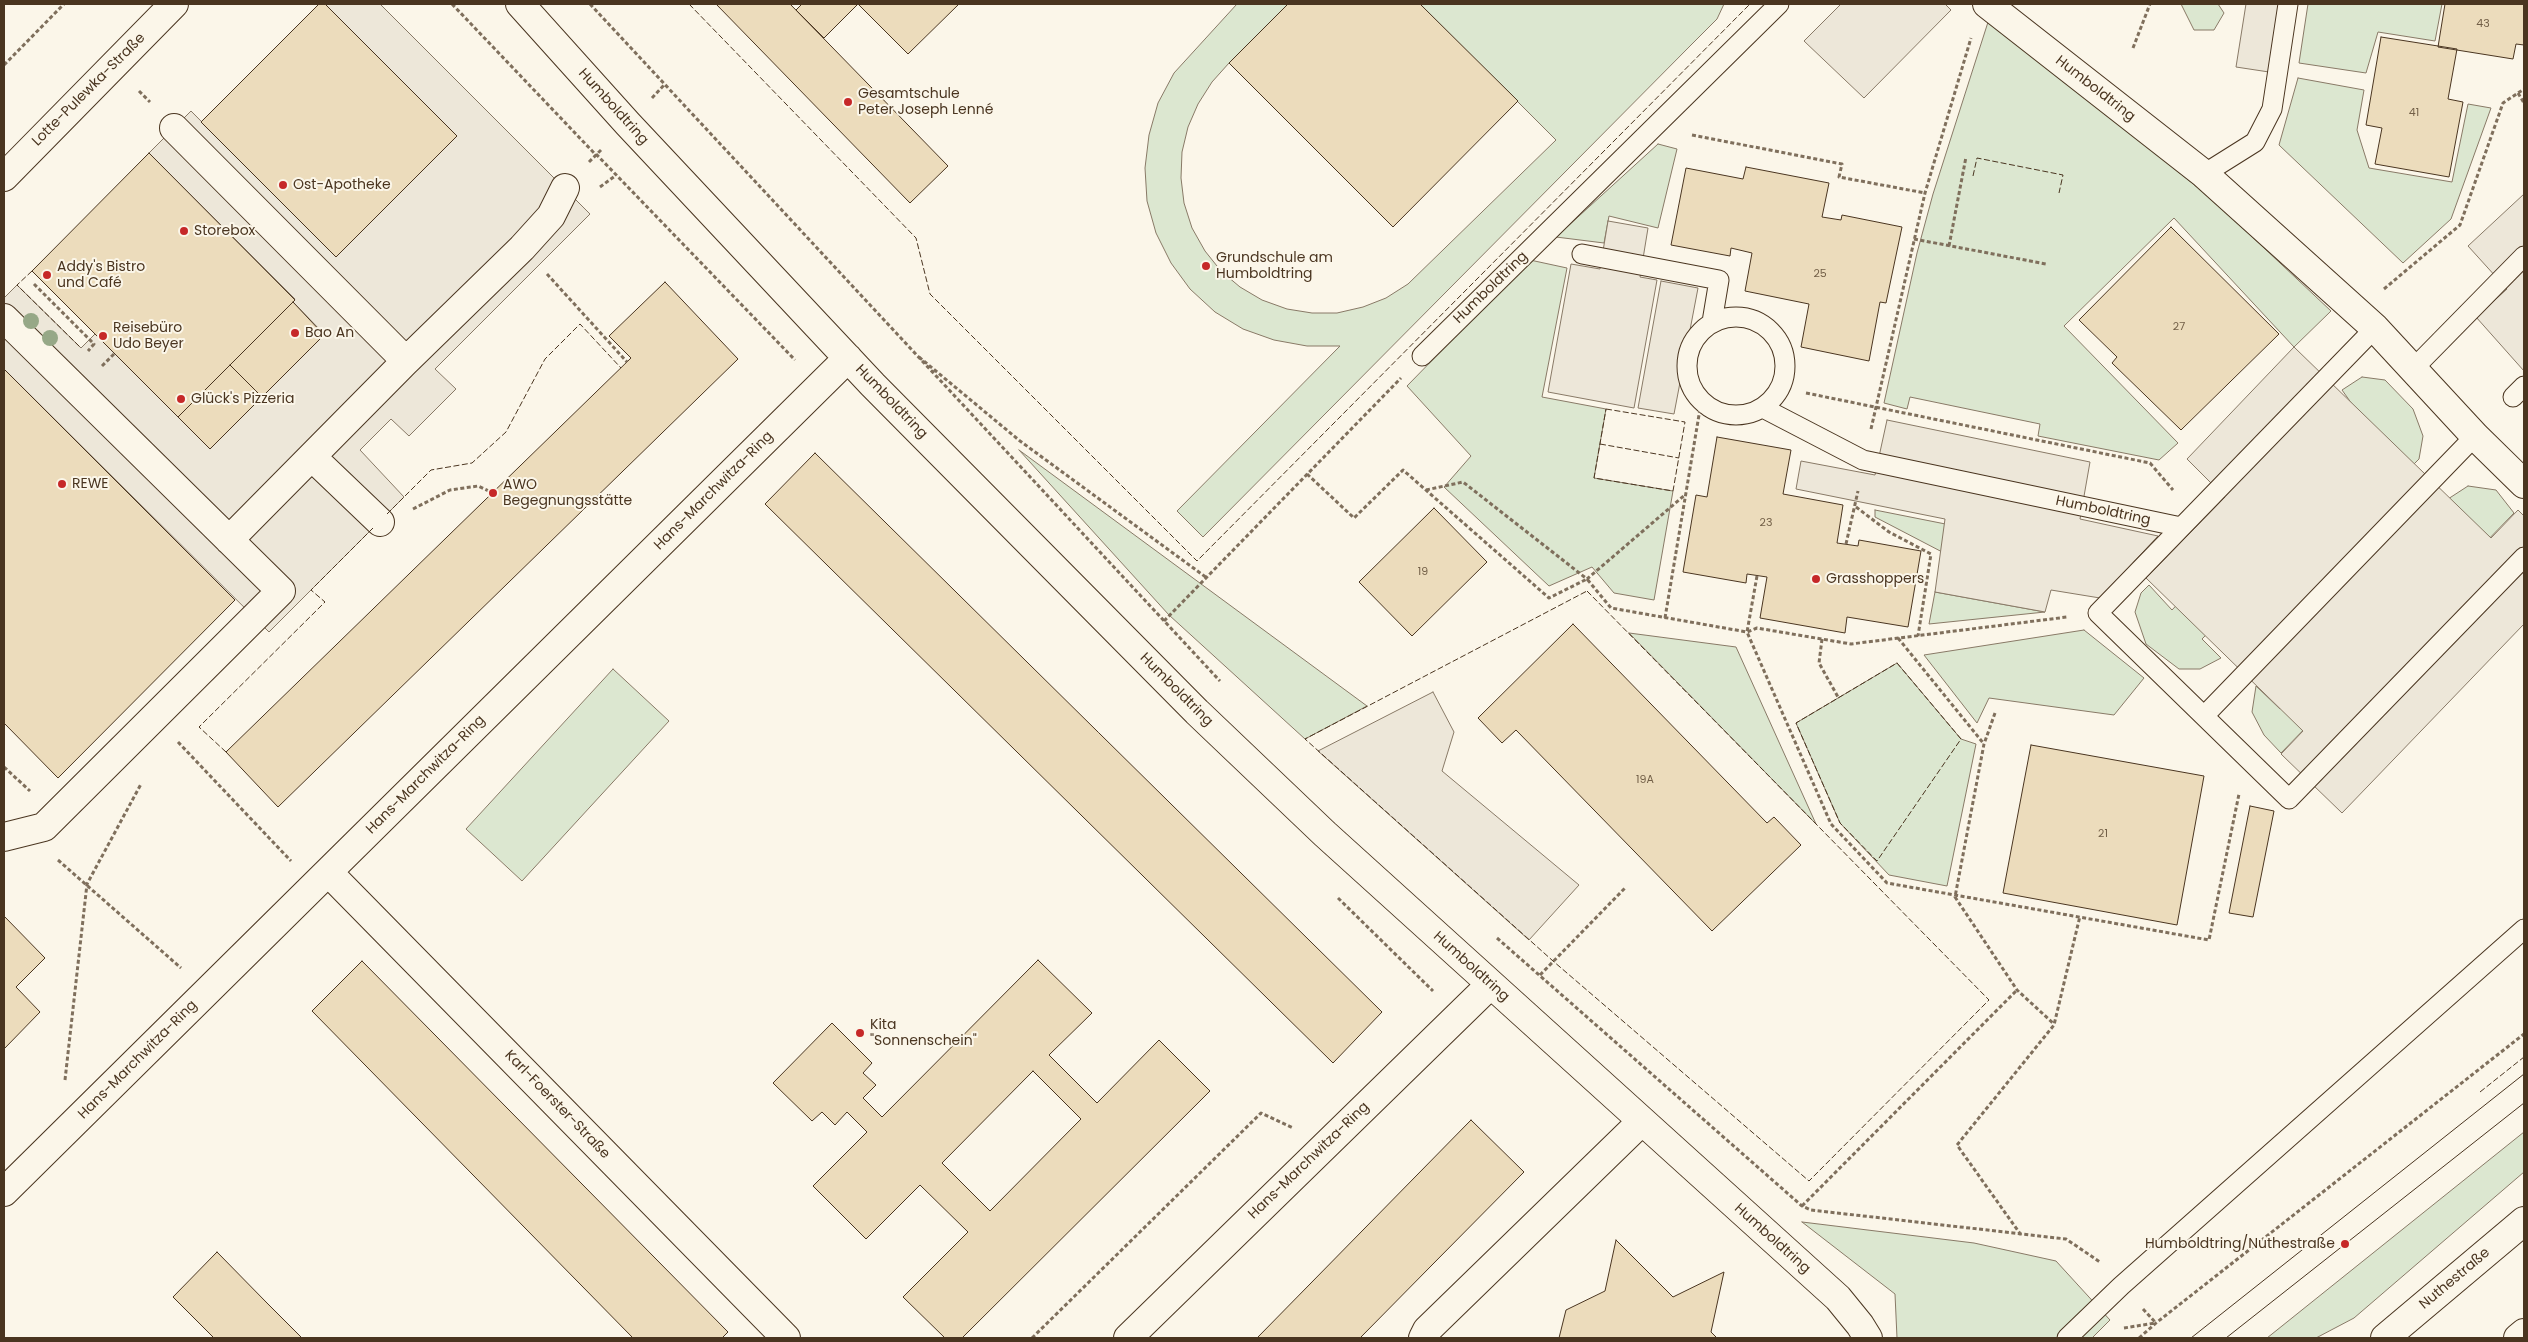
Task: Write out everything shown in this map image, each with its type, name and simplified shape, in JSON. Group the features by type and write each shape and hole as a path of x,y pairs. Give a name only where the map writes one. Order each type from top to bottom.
{"main road":[{"name":"Lotte-Pulewka-Straße","path":"4,177 174,4"},
{"name":"Humboldtring","path":"520,4 628,124 848,358 1198,712 1325,834 1641,1122 1838,1298 1868,1338"},
{"name":"Humboldtring","path":"1987,4 2204,174 2366,320 2414,368 2475,436 2524,484"},
{"path":"174,128 406,361"},
{"path":"229,540 406,361 522,248 551,216 565,188"},
{"path":"4,318 280,591 44,827 4,836"},
{"name":"Hans-Marchwitza-Ring","path":"4,1192 848,358"},
{"path":"312,457 380,522"},
{"name":"Karl-Foerster-Straße","path":"322,879 786,1338"},
{"name":"Hans-Marchwitza-Ring","path":"1128,1338 1490,985"},
{"path":"1427,1336 1641,1122"},
{"name":"Nuthestraße","path":"2385,1338 2524,1221"},
{"path":"2518,1338 2524,1333"}],"lane":[{"name":"Humboldtring","path":"1422,356 1779,4"},
{"path":"2204,174 2255,142 2272,109 2288,4"},
{"path":"1582,254 1718,280 1712,322"},
{"path":"2414,368 2524,256"},
{"path":"1743,316 1771,329 1785,357 1781,388 1763,408 1731,417 1701,403 1686,375 1690,344 1712,322 1743,316"},
{"path":"2366,320 2194,514 2098,613 2289,799 2524,557"},
{"name":"Humboldtring","path":"1763,408 1863,460 2181,527"},
{"path":"2204,716 2475,436"},
{"path":"2068,1338 2121,1286 2524,930"}],"path":[{"path":"4,65 64,4"},
{"path":"452,4 820,386"},
{"path":"590,4 907,347 1224,685"},
{"path":"2134,48 2150,4"},
{"path":"1846,544 1856,507 1863,460 1925,193 1973,32"},
{"path":"2366,320 2460,225 2503,103 2524,89"},
{"path":"2518,93 2524,103"},
{"path":"1654,128 1842,164 1839,177 1925,193"},
{"path":"1949,246 1966,157"},
{"path":"1914,239 2046,264"},
{"path":"522,248 627,362"},
{"path":"907,347 1020,441 1207,578"},
{"path":"1164,621 1422,356"},
{"path":"1781,388 2150,463 2194,514"},
{"path":"1664,618 1701,403"},
{"path":"1307,474 1354,518 1403,470 1549,598 1587,579 1686,494"},
{"path":"1426,490 1463,482 1587,579 1611,608 1664,618 1747,632 1757,628 1851,644 2098,613"},
{"path":"380,522 391,532 413,509 450,490 478,486 493,493"},
{"path":"1856,507 1888,532 1931,554 1918,636"},
{"path":"1757,576 1747,632 1831,824 1887,883 1955,897 2080,916 2209,940 2246,757"},
{"path":"1898,638 1984,744"},
{"path":"1822,639 1819,663 1838,697"},
{"path":"1995,713 1984,744 1955,897 2017,990 2054,1025"},
{"path":"153,716 322,879"},
{"path":"58,1139 87,884 141,783"},
{"path":"44,827 60,863 87,884 207,992"},
{"path":"1540,975 1624,888"},
{"path":"1332,891 1439,997"},
{"path":"1495,937 1802,1206 1811,1210 2021,1235 1957,1145 2054,1025 2080,916"},
{"path":"1802,1206 2017,990"},
{"path":"2139,1338 2524,1034"},
{"path":"1032,1338 1261,1113 1328,1143"}],"green space":[{"path":"1237,4 1288,4 1212,82 1198,104 1188,127 1182,152 1181,178 1184,203 1192,228 1205,251 1221,271 1240,287 1262,300 1287,309 1312,313 1337,313 1363,307 1386,298 1408,284 1556,140 1420,4 1724,4 1717,19 1203,537 1177,511 1340,346 1307,346 1274,340 1243,329 1215,312 1190,289 1171,263 1156,233 1147,201 1145,168 1149,135 1158,103 1174,73"},
{"path":"2181,4 2218,4 2224,13 2214,30 2194,30"},
{"path":"2308,4 2442,4 2435,41 2378,32 2366,73 2299,63"},
{"path":"1989,19 2212,199 2331,311 2294,347 2174,218 2064,326 2178,443 2159,460 2038,436 2040,424 1910,397 1907,409 1884,403 1917,253 1933,194"},
{"path":"2298,78 2364,90 2357,130 2369,168 2452,182 2468,104 2491,108 2451,219 2403,263 2279,145"},
{"path":"1658,144 1677,149 1658,228 1609,216 1604,243 1556,237"},
{"path":"1530,260 1567,268 1542,397 1606,409 1594,478 1673,491 1654,600 1614,593 1592,567 1549,586 1444,487 1471,456 1407,386"},
{"path":"2362,377 2385,380 2413,409 2423,436 2419,459 2414,464 2392,445 2202,639 2221,658 2200,669 2179,669 2146,644 2135,612 2141,593 2149,585 2172,610 2357,411 2342,390"},
{"path":"1019,450 1367,706 1305,739 1169,615"},
{"path":"2468,486 2496,490 2514,513 2281,753 2264,735 2252,712 2256,686 2280,709 2466,518 2448,499"},
{"path":"1875,510 2036,542 1946,554 1875,517"},
{"path":"1935,592 2045,612 1929,624"},
{"path":"2084,630 2144,678 2114,715 1989,698 1977,723 1924,655"},
{"path":"1629,633 1736,647 1816,824"},
{"path":"1897,663 1961,739 1976,744 1947,886 1889,875 1840,823 1796,723"},
{"path":"613,669 669,721 522,881 466,829"},
{"path":"2524,1132 2524,1172 2354,1318 2316,1338 2267,1338"},
{"path":"1802,1222 1974,1243 2056,1261 2110,1320 2092,1338 1897,1338 1895,1294"}],"shaded area":[{"path":"325,4 380,4 590,214 435,369 456,389 409,436 391,419 360,450 404,497 269,632 4,369 4,298 17,285 81,348 95,334 210,449 324,334 293,302 295,299 149,153 191,111 336,257 457,136"},
{"path":"1841,4 1945,4 1951,10 1864,98 1804,41"},
{"path":"2246,4 2280,4 2269,72 2236,67"},
{"path":"2524,194 2524,371 2476,317 2507,289 2468,246"},
{"path":"1608,221 1648,228 1640,277 1657,280 1634,408 1548,392 1571,264 1600,269"},
{"path":"1661,281 1698,288 1674,414 1638,408"},
{"path":"2294,347 2491,538 2518,510 2524,516 2524,624 2342,813 2281,754 2303,731 2146,578 2225,497 2187,459"},
{"path":"1887,420 2090,462 2080,519 2158,536 2100,598 2051,590 2045,612 1935,592 1945,519 1796,489 1801,461 1875,475"},
{"path":"1433,692 1454,732 1442,771 1579,885 1529,940 1318,751"}],"building":[{"path":"319,4 325,4 457,136 336,257 201,122"},
{"name":"Gesamtschule Peter Joseph Lenné","path":"716,4 790,4 948,166 910,203"},
{"path":"802,4 858,4 824,38 796,10"},
{"path":"858,4 959,4 908,54"},
{"path":"1288,4 1420,4 1518,101 1393,227 1229,63"},
{"path":"2445,4 2524,4 2524,45 2516,44 2513,59 2438,47"},
{"path":"2381,37 2457,49 2448,99 2463,102 2449,177 2375,164 2382,128 2366,125"},
{"path":"149,153 295,300 178,417 32,271"},
{"path":"1746,167 1829,183 1822,217 1841,220 1842,215 1902,227 1886,303 1880,302 1869,361 1801,347 1809,304 1745,291 1752,253 1731,248 1730,256 1671,245 1686,168 1743,179"},
{"path":"2171,227 2279,334 2181,430 2112,363 2117,357 2079,320"},
{"path":"665,282 738,359 278,807 226,752 631,358 609,336"},
{"path":"293,302 324,335 262,397 230,365"},
{"path":"230,365 262,397 210,449 178,417"},
{"name":"REWE","path":"4,369 235,600 58,778 4,723"},
{"path":"1717,437 1791,450 1783,494 1843,505 1837,543 1858,546 1859,540 1921,551 1908,627 1847,617 1845,633 1760,618 1767,577 1747,574 1746,583 1683,572 1696,495 1707,497"},
{"path":"815,453 1382,1012 1333,1063 765,504"},
{"path":"1434,508 1487,562 1412,636 1359,582"},
{"path":"1573,624 1767,823 1774,817 1801,845 1712,931 1516,730 1502,743 1478,718"},
{"path":"2031,745 2204,776 2177,925 2003,893"},
{"path":"2250,806 2274,811 2253,917 2229,913"},
{"path":"4,916 45,958 16,987 40,1012 4,1049"},
{"name":"Kita \"Sonnenschein\"","path":"1038,960 1092,1013 1049,1055 1097,1103 1159,1040 1210,1091 962,1338 945,1338 903,1297 968,1232 920,1185 866,1239 813,1186 867,1132 847,1112 835,1125 822,1112 812,1121 773,1083 832,1023 872,1063 863,1073 876,1085 863,1098 882,1117","holes":["1033,1071 1081,1119 990,1211 942,1163"]},
{"path":"362,961 728,1332 722,1338 633,1338 312,1011"},
{"path":"1471,1120 1524,1172 1360,1338 1257,1338"},
{"path":"1616,1240 1673,1297 1724,1272 1711,1332 1717,1338 1559,1338 1566,1310 1605,1291"},
{"path":"217,1252 302,1338 214,1338 173,1297"}],"tram line":[{"path":"2191,1338 2524,1074"},
{"path":"2226,1338 2524,1103"}],"fence":[{"path":"689,4 916,238 930,294 1197,561 1750,4"},
{"path":"1973,176 1977,158 2063,175 2059,193"},
{"path":"32,271 17,285 81,348"},
{"path":"387,514 431,470 472,463 506,432 545,359 580,324 621,368"},
{"path":"1606,409 1685,422 1673,491 1594,478 1606,409"},
{"path":"1600,444 1679,458"},
{"path":"226,752 199,727 325,602 311,590 373,528"},
{"path":"1587,591 1989,1000 1809,1181 1553,961 1305,739 1587,591"},
{"path":"1897,663 1961,739 1877,861 1840,823 1796,723 1897,663"},
{"path":"2480,1092 2524,1057"}],"place":[{"name":"Gesamtschule Peter Joseph Lenné","path":"848,102"},
{"name":"Ost-Apotheke","path":"283,185"},
{"name":"Storebox","path":"184,231"},
{"name":"Grundschule am Humboldtring","path":"1206,266"},
{"name":"Addy's Bistro und Café","path":"47,275"},
{"name":"Bao An","path":"295,333"},
{"name":"Reisebüro Udo Beyer","path":"103,336"},
{"name":"Glück's Pizzeria","path":"181,399"},
{"name":"REWE","path":"62,484"},
{"name":"AWO Begegnungsstätte","path":"493,493"},
{"name":"Grasshoppers","path":"1816,579"},
{"name":"Kita \"Sonnenschein\"","path":"860,1033"},
{"name":"Humboldtring/Nuthestraße","path":"2345,1244"}]}
